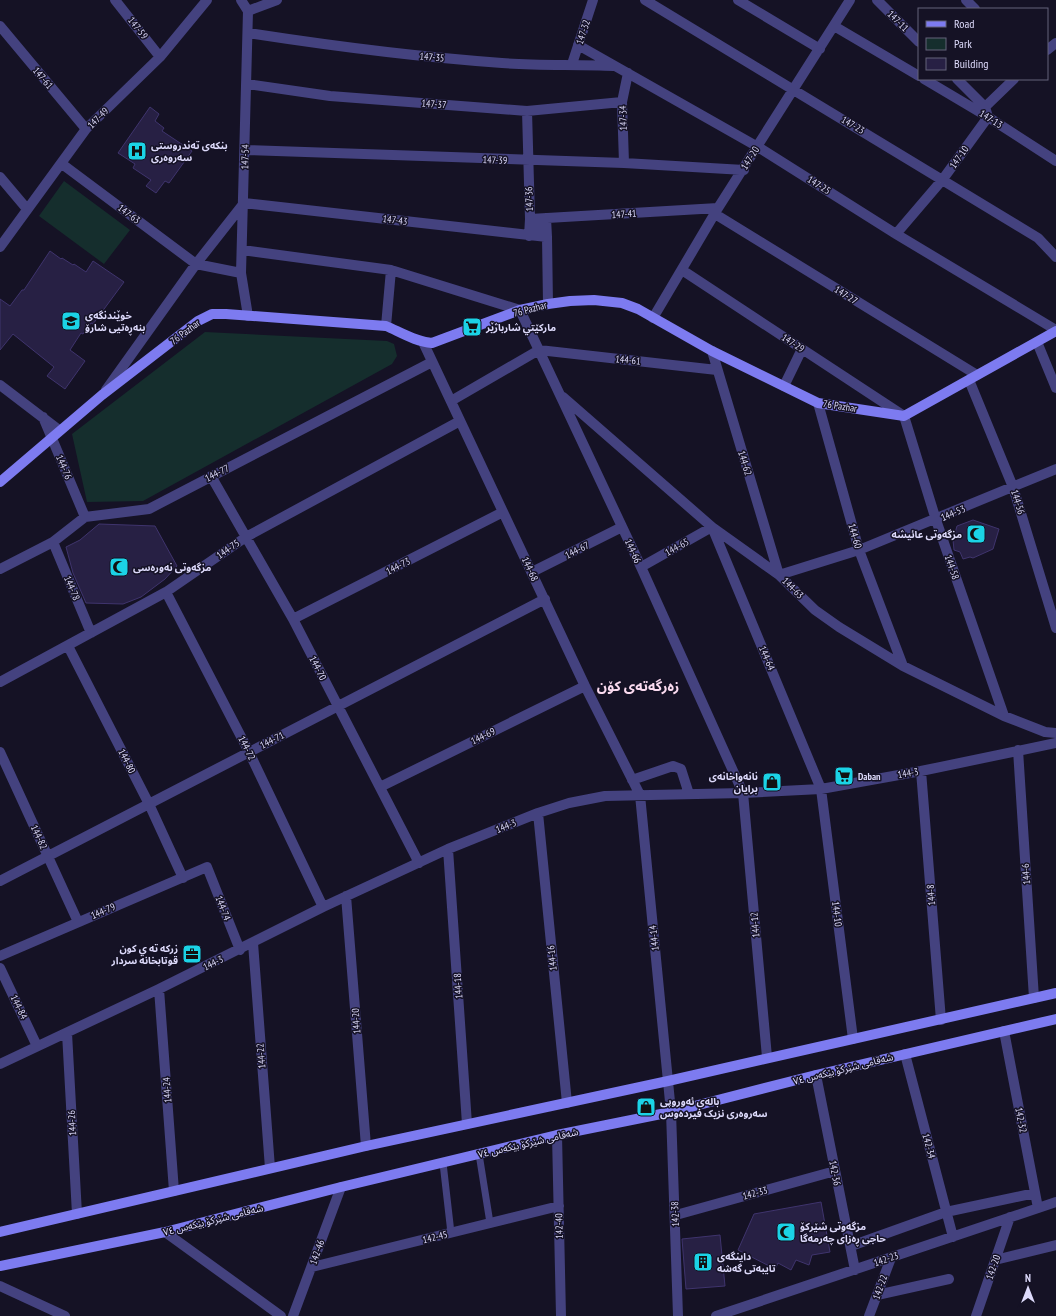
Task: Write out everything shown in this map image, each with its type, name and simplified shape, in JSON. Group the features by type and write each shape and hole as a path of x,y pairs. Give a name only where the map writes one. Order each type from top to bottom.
{"street":[{"name":"147-59","path":"115,0 160,57"},
{"name":"147-49","path":"0,247 62,164 86,129 160,57 207,0"},
{"path":"241,0 248,11 277,0"},
{"name":"147-32","path":"572,64 593,0"},
{"name":"147-23","path":"645,0 943,179 1038,238 1056,257"},
{"path":"738,0 820,49"},
{"name":"147-11","path":"877,0 918,41"},
{"path":"966,0 974,8"},
{"name":"147-20","path":"652,318 717,211 820,49 834,26 845,2"},
{"name":"147-54","path":"248,11 246,150 241,273 248,316"},
{"name":"147-61","path":"0,26 86,129"},
{"path":"834,26 918,75"},
{"name":"147-35","path":"248,33 324,45 415,56 504,63 617,66"},
{"path":"1048,49 1056,43"},
{"name":"147-25","path":"578,45 758,146 896,234 1056,331"},
{"name":"147-34","path":"624,164 622,102 628,73"},
{"name":"147-13","path":"926,80 986,112 1056,161"},
{"path":"958,80 986,112"},
{"name":"147-10","path":"896,234 943,179 986,112 1013,80"},
{"name":"147-37","path":"247,84 330,96 526,111 622,102"},
{"name":"147-36","path":"526,111 530,219 547,237"},
{"name":"147-39","path":"246,150 744,170"},
{"name":"147-63","path":"62,164 196,264"},
{"path":"0,177 27,209"},
{"path":"102,395 196,264 244,203"},
{"name":"147-43","path":"244,203 547,237"},
{"name":"147-41","path":"530,219 717,211"},
{"name":"147-27","path":"717,211 973,377"},
{"path":"529,236 546,218"},
{"path":"546,218 548,304"},
{"path":"529,236 530,219"},
{"path":"242,250 391,270 520,310"},
{"path":"196,264 241,273"},
{"path":"386,326 391,270"},
{"name":"147-29","path":"682,270 904,416"},
{"name":"76 Pazhar","path":"0,482 59,430 102,395 198,321 218,314 386,326 423,342 432,343 520,310 548,304 576,300 622,303 638,309 712,351 818,402 904,416"},
{"name":"144-66","path":"520,310 641,567 743,794"},
{"path":"904,416 1056,331"},
{"name":"144-68","path":"423,342 585,686 640,795"},
{"path":"1037,342 1056,388"},
{"path":"784,386 802,349"},
{"path":"451,402 539,350"},
{"name":"144-61","path":"539,350 717,370"},
{"name":"144-62","path":"712,351 779,575"},
{"name":"144-77","path":"84,516 149,509 432,362"},
{"name":"144-56","path":"973,377 1013,487 1056,628"},
{"path":"1,388 59,430"},
{"name":"144-63","path":"560,394 712,527 779,575 815,610 903,666 1004,716 1045,732 1056,733"},
{"name":"144-60","path":"818,402 859,550 903,666"},
{"name":"144-58","path":"904,416 936,520 1004,716"},
{"name":"144-76","path":"42,417 84,516"},
{"name":"144-75","path":"0,682 166,592 246,537 460,420"},
{"name":"144-53","path":"779,575 859,550 936,520 1056,469"},
{"name":"144-70","path":"210,476 293,619 419,863"},
{"name":"144-73","path":"293,619 503,512"},
{"path":"0,569 53,542 84,516"},
{"name":"144-67","path":"532,572 622,527"},
{"name":"144-65","path":"641,567 712,527"},
{"name":"144-64","path":"712,527 821,789"},
{"name":"144-78","path":"53,542 91,633"},
{"name":"144-72","path":"166,592 249,752 323,907"},
{"name":"144-71","path":"0,881 545,599"},
{"name":"144-80","path":"68,646 149,804 183,878"},
{"name":"144-69","path":"380,787 585,686"},
{"name":"144-3","path":"0,1064 240,950 323,907 448,849 538,813 569,803 605,796 743,794 821,789 921,771 1056,743"},
{"name":"144-6","path":"1018,750 1034,998"},
{"name":"144-82","path":"0,752 78,922"},
{"path":"632,780 673,766 678,766 681,769 689,794"},
{"name":"144-8","path":"921,771 941,1020"},
{"name":"144-10","path":"821,789 853,1039"},
{"name":"144-12","path":"743,794 768,1057"},
{"name":"144-14","path":"640,795 671,1112"},
{"name":"144-16","path":"538,813 567,1103"},
{"name":"144-18","path":"448,849 467,1124"},
{"name":"144-79","path":"0,956 207,867"},
{"name":"144-74","path":"207,867 240,950"},
{"name":"144-20","path":"346,896 366,1146"},
{"name":"144-22","path":"252,943 270,1168"},
{"name":"144-84","path":"0,968 38,1046"},
{"name":"144-24","path":"159,989 174,1191"},
{"path":"0,1232 366,1146 668,1081 768,1057 941,1020 1056,993"},
{"name":"شەقامی شێرکۆ بێکەس ٧٤","path":"0,1266 165,1232 341,1187 557,1135 671,1112 816,1075 1056,1019"},
{"name":"142-32","path":"1004,1032 1038,1208"},
{"name":"144-26","path":"67,1033 77,1214"},
{"name":"142-34","path":"904,1054 953,1237"},
{"name":"142-36","path":"816,1075 855,1270"},
{"name":"142-38","path":"671,1112 676,1215 678,1316"},
{"name":"142-40","path":"557,1135 561,1316"},
{"name":"142-33","path":"676,1215 835,1171"},
{"name":"142-46","path":"293,1316 341,1187"},
{"path":"851,1246 946,1212 1035,1193"},
{"name":"142-23","path":"716,1316 1056,1202"},
{"name":"142-45","path":"312,1267 559,1206"},
{"name":"142-20","path":"976,1316 1010,1217"},
{"path":"165,1232 281,1316"},
{"path":"995,1260 1056,1245"},
{"name":"142-22","path":"869,1316 890,1258"},
{"path":"877,1295 949,1279"},
{"path":"0,1286 65,1316"}],"lane":[{"path":"479,1154 490,1223"},
{"path":"442,1163 451,1233"}],"green space":[{"path":"64,181 130,230 104,264 39,216"},
{"path":"205,332 387,341 394,344 397,356 392,364 143,501 87,502 72,434"}],"building":[{"name":"بنکەی تەندروستی سەروەری","path":"150,107 159,114 155,121 164,128 162,131 192,151 169,183 165,181 156,193 146,186 151,180 133,168 135,164 118,153"},
{"path":"50,251 61,259 62,258 73,265 74,264 86,272 93,261 124,282 93,324 91,323 83,334 81,333 70,350 85,361 65,389 47,376 54,367 13,334 0,350 0,299 10,306 22,290 24,290"},
{"name":"مزگەوتی عائیشە","path":"973,520 999,529 993,549 973,558 970,557 963,559 960,552 954,550 953,540 957,526"},
{"path":"99,524 155,526 177,566 165,579 141,597 123,604 86,603 73,573 66,547 80,540"},
{"name":"مزگەوتی شێرکۆ حاجی ڕەزای چەرمەگا","path":"821,1202 830,1252 812,1255 809,1265 796,1260 791,1270 778,1263 775,1269 738,1250 754,1214"},
{"name":"داینگەی تایبەتی گەشە","path":"720,1235 725,1286 686,1289 682,1239"}],"place":[{"name":"بنکەی تەندروستی سەروەری","path":"137,151"},
{"name":"خوێندنگەی بنەڕەتیی شارۆ","path":"71,321"},
{"name":"مارکێتي شارباژێر","path":"472,327"},
{"name":"مزگەوتی عائیشە","path":"976,534"},
{"name":"مزگەوتی نەورەسی","path":"119,567"},
{"name":"Daban","path":"844,776"},
{"name":"نانەواخانەی برایان","path":"772,782"},
{"name":"زركه ته ي كون قوتابخانه سردار","path":"192,954"},
{"name":"بالەی ئەوروپی سەروەری نزیک فیردەوس","path":"646,1107"},
{"name":"مزگەوتی شێرکۆ حاجی ڕەزای چەرمەگا","path":"786,1232"},
{"name":"داینگەی تایبەتی گەشە","path":"703,1262"}],"district":[{"name":"زەرگەتەی کۆن","path":"638,686"}]}
